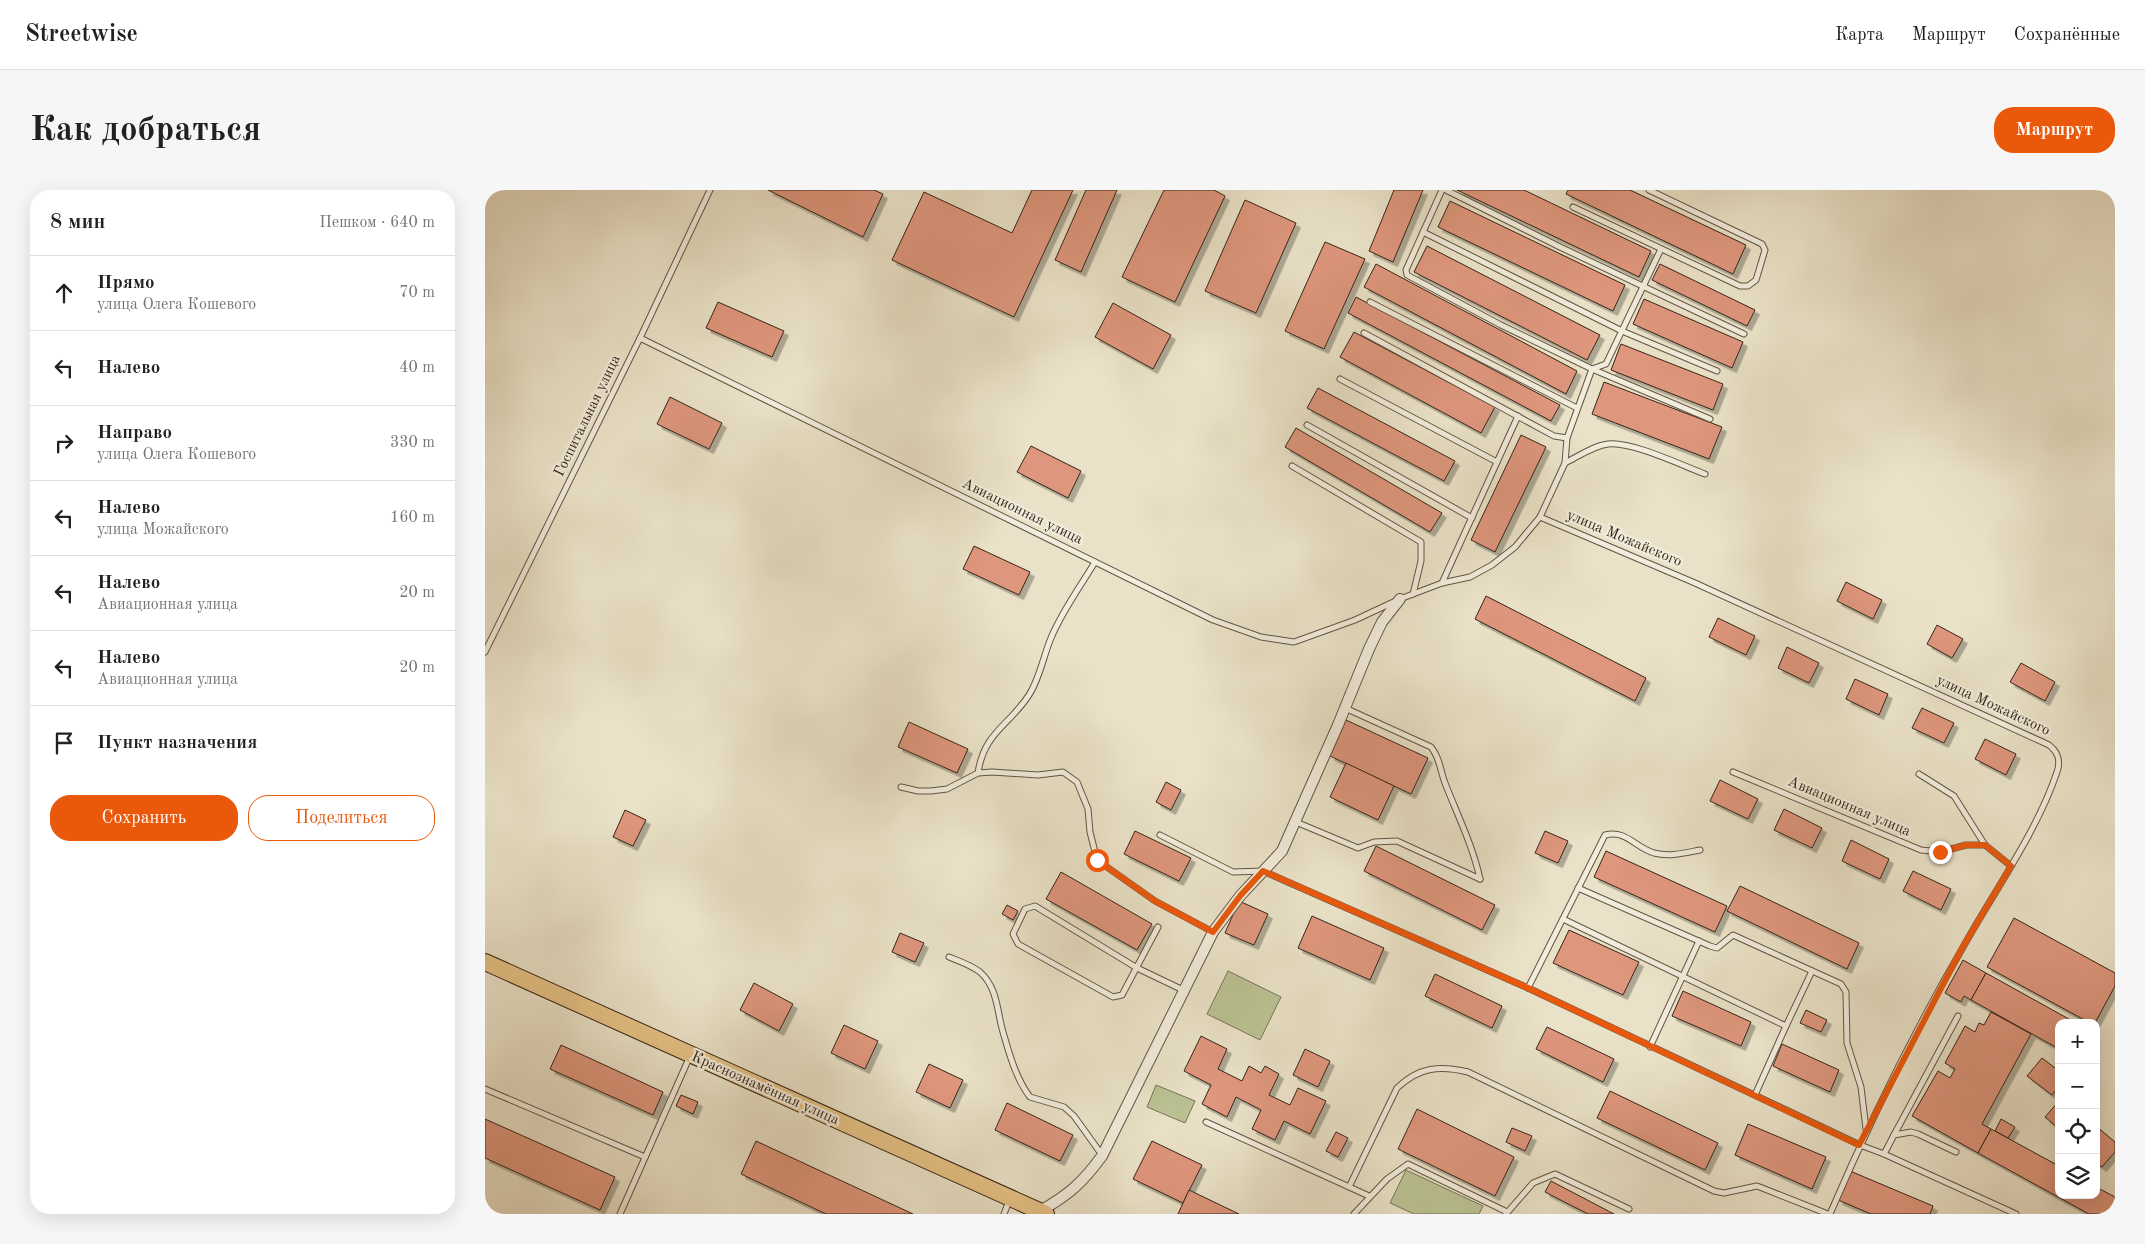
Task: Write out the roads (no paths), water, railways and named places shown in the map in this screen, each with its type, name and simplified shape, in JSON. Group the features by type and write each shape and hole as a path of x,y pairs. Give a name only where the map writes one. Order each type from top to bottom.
{"main road":[{"name":"Краснознамённая улица","path":"485,962 690,1056 1043,1213"}],"street":[{"path":"1043,1213 1085,1180 1102,1156 1126,1112 1183,990 1213,932 1240,896 1281,851 1296,822 1382,622 1400,599"}],"lane":[{"name":"Госпитальная улица","path":"485,652 641,338 710,190"},
{"path":"1442,190 1406,270 1407,275 1501,325 1593,369 1710,419"},
{"path":"1446,190 1745,334"},
{"path":"1573,207 1740,286 1749,286 1756,280 1765,250 1762,244 1649,190"},
{"path":"1423,232 1622,331 1717,371"},
{"path":"1565,463 1567,438 1593,369 1606,364 1661,248"},
{"path":"1370,302 1577,408"},
{"path":"1363,333 1554,436 1567,438"},
{"name":"Авиационная улица","path":"641,338 1213,620 1261,637 1294,642 1355,620 1413,594 1443,583 1470,577 1492,565 1515,548 1540,517 1565,463"},
{"path":"1340,379 1497,462"},
{"path":"1443,583 1518,416"},
{"path":"1307,425 1472,518"},
{"path":"1565,463 1596,447 1609,444 1625,444 1705,474"},
{"path":"1292,466 1421,542 1421,561 1413,594"},
{"name":"улица Можайского","path":"1540,517 1695,583 2049,745 2056,750 2060,760 2058,770 2045,802 2011,866 1961,950 1866,1129 1829,1214"},
{"path":"978,774 980,758 985,746 997,729 1016,712 1029,695 1051,637 1095,562"},
{"path":"1296,822 1358,848 1374,842 1397,842 1480,879 1477,862 1443,777 1438,756 1431,747 1345,708"},
{"path":"901,787 918,791 947,789 978,774 992,772 1038,775 1063,772 1077,782 1088,809 1089,832 1097,860 1155,901 1213,932"},
{"name":"Авиационная улица","path":"1733,772 1921,850 1940,852 1966,845 1985,845"},
{"path":"1919,774 1954,796 1985,845 2011,866"},
{"path":"1528,988 1605,835 1615,832 1623,835 1638,846 1667,855 1700,850"},
{"path":"1160,835 1233,872 1263,871 1528,988 1650,1048 1755,1095 1859,1145 1884,1154 2016,1214"},
{"path":"1578,888 1699,942 1717,948 1733,935 1841,984 1846,992 1847,1043 1861,1086 1866,1129"},
{"path":"1158,927 1137,968 1122,995 1113,997 1018,944 1013,934 1025,909 1035,906 1137,968 1183,990"},
{"path":"1563,919 1786,1026"},
{"path":"1650,1048 1699,942"},
{"path":"949,957 978,970 993,990 1011,1056 1029,1097 1064,1107 1074,1116 1102,1156"},
{"path":"1755,1095 1812,971"},
{"path":"1884,1154 1958,1016"},
{"path":"620,1214 690,1056"},
{"path":"1349,1187 1397,1088 1405,1080 1423,1071 1446,1066 1468,1072 1714,1191 1730,1192 1757,1186 1829,1214"},
{"path":"485,1090 645,1157"},
{"path":"1206,1122 1369,1196"},
{"path":"1894,1135 1911,1132 1919,1134 1955,1152"},
{"path":"1354,1214 1387,1178 1408,1164 1507,1213 1533,1183 1555,1174 1629,1209"},
{"path":"1004,1214 1010,1198"}]}
